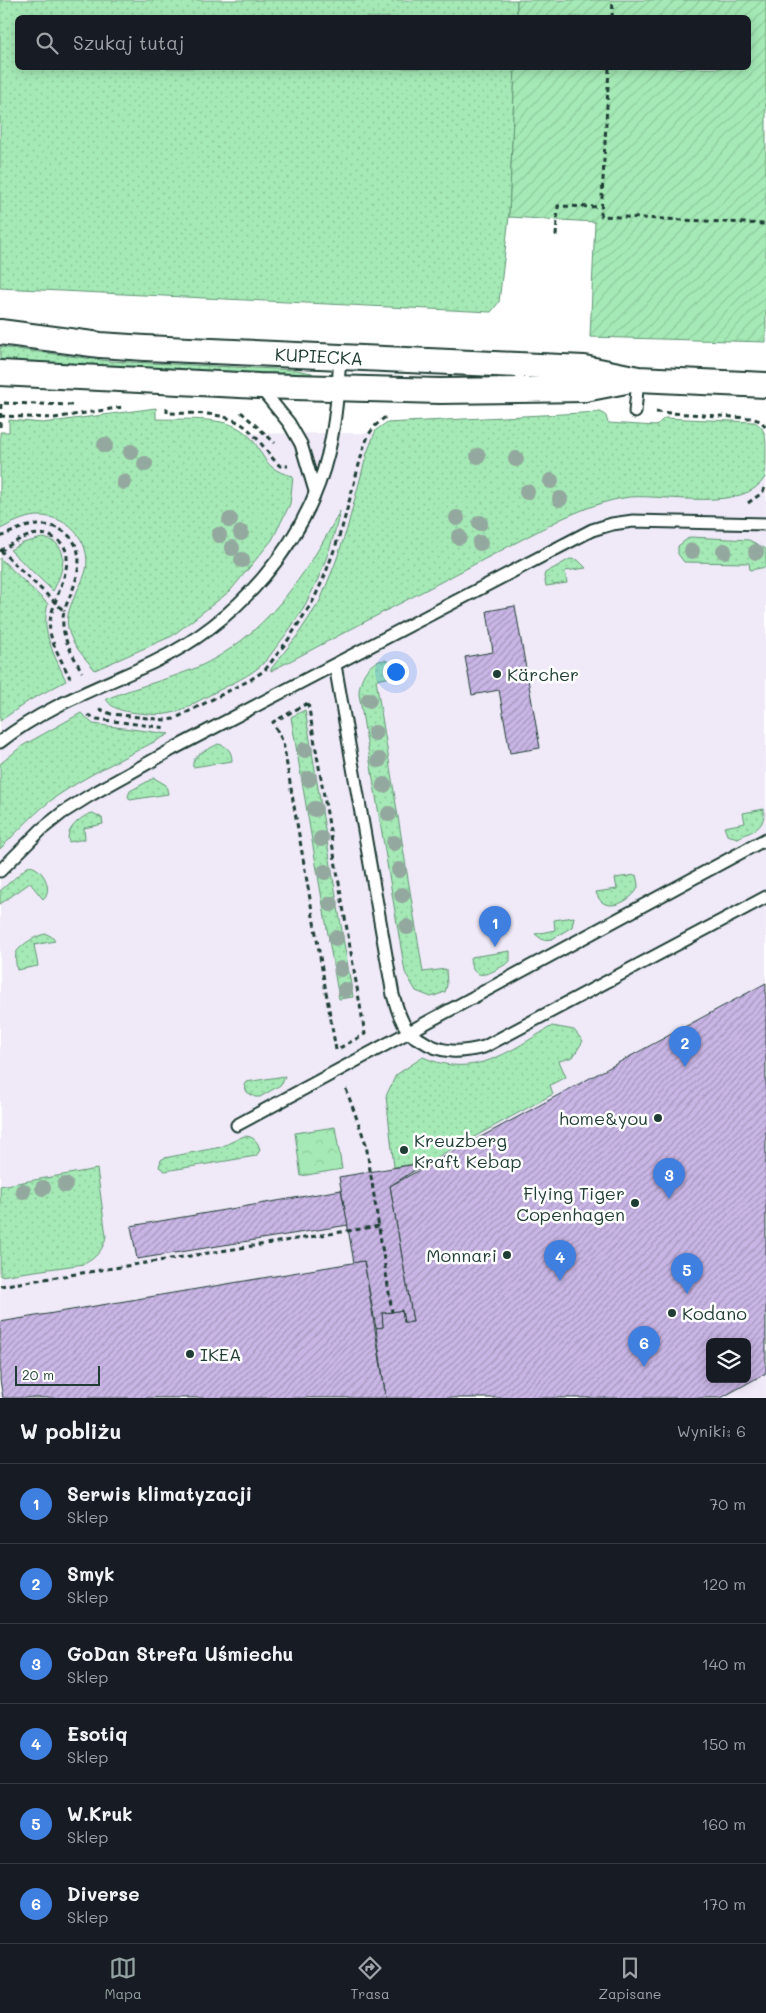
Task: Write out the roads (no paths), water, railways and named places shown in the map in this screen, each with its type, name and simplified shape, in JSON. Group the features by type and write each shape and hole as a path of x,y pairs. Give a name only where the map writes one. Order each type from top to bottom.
{"street":[{"name":"KUPIECKA","path":"0,332 100,345 584,368 638,379 766,385"},
{"name":"KUPIECKA","path":"0,373 259,386 440,391 585,389 638,379"}],"lane":[{"path":"0,742 37,717 78,695 170,654 207,630 231,610 265,576 284,549 315,491 328,454 338,389 340,356"},
{"path":"635,412 638,379"},
{"path":"259,386 302,444 315,491"},
{"path":"0,871 42,829 62,813 89,796 172,749 598,528 633,521 766,524"},
{"path":"335,665 393,996 401,1019 410,1033 428,1046 453,1052 484,1047 766,898"},
{"path":"238,1125 766,839"}],"place":[{"name":"Kärcher","path":"497,674"},
{"name":"Serwis klimatyzacji","path":"495,947"},
{"name":"Smyk","path":"685,1067"},
{"name":"home&you","path":"658,1118"},
{"name":"Kreuzberg Kraft Kebap","path":"404,1150"},
{"name":"GoDan Strefa Uśmiechu","path":"669,1199"},
{"name":"Flying Tiger Copenhagen","path":"635,1203"},
{"name":"Monnari","path":"507,1255"},
{"name":"Esotiq","path":"560,1281"},
{"name":"W.Kruk","path":"687,1294"},
{"name":"Kodano","path":"672,1313"},
{"name":"IKEA","path":"190,1354"},
{"name":"Diverse","path":"644,1367"}]}
